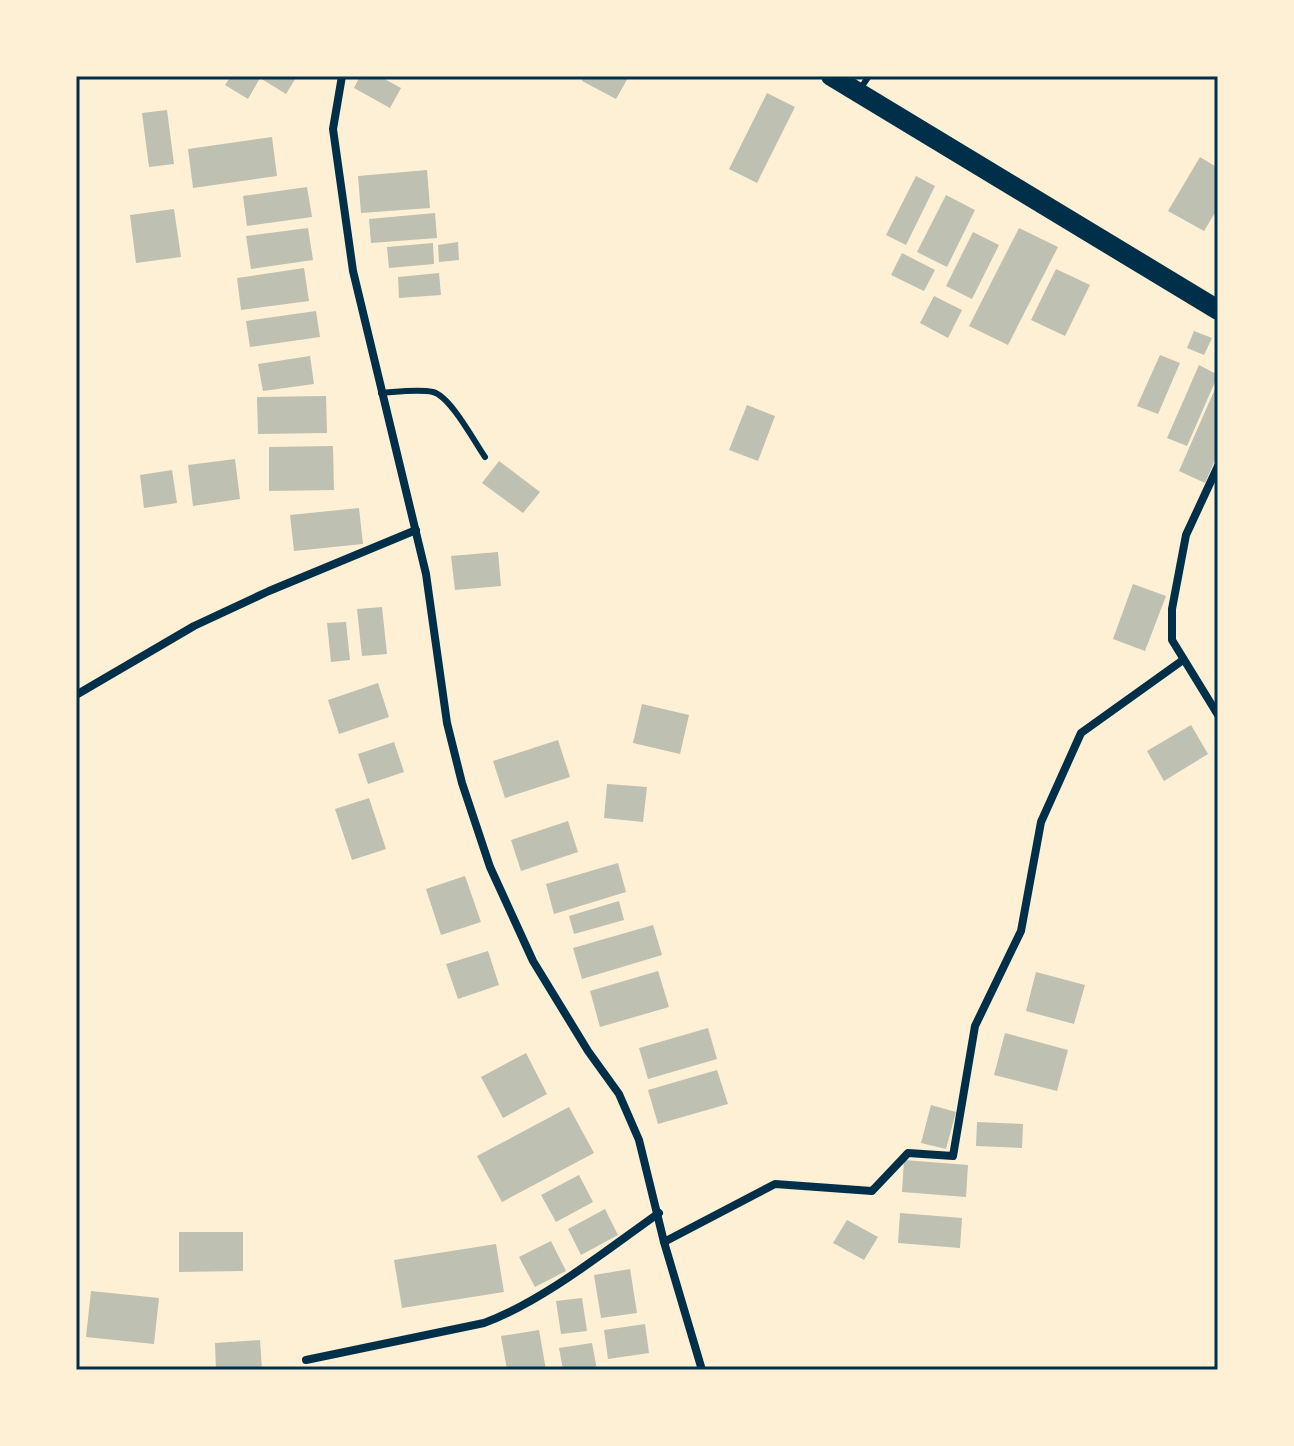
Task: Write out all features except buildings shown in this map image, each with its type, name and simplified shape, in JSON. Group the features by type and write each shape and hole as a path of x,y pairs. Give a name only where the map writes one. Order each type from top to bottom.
{"main road":[{"path":"831,76 864,84 1218,310"}],"street":[{"path":"341,76 333,129 353,271 426,574 447,723 462,783 490,867 533,961 588,1051 619,1094 639,1140 664,1242 702,1370"},
{"path":"1218,466 1186,535 1172,609 1172,640 1218,715"},
{"path":"76,695 194,626 416,530"},
{"path":"664,1242 775,1184 872,1191 908,1153 953,1156 975,1026 1021,931 1041,822 1081,733 1183,660"},
{"path":"306,1360 484,1323 504,1316 659,1213"}],"lane":[{"path":"381,393 430,391 439,395 448,403 485,457"}]}
